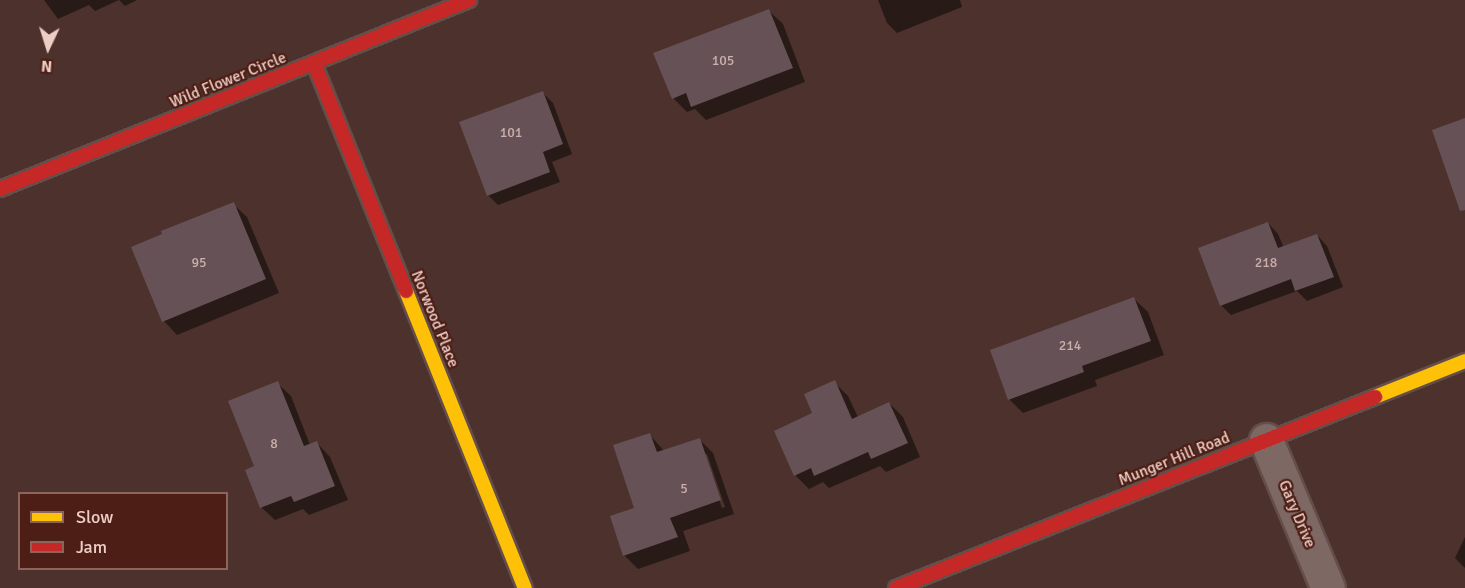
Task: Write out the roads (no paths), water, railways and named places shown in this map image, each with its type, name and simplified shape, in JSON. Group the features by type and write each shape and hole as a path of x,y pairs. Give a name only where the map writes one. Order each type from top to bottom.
{"street":[{"name":"Wild Flower Circle","path":"0,189 469,0"},
{"name":"Norwood Place","path":"314,63 525,588"},
{"name":"Munger Hill Road","path":"896,588 1465,361"},
{"name":"Gary Drive","path":"1266,440 1328,588"}]}
